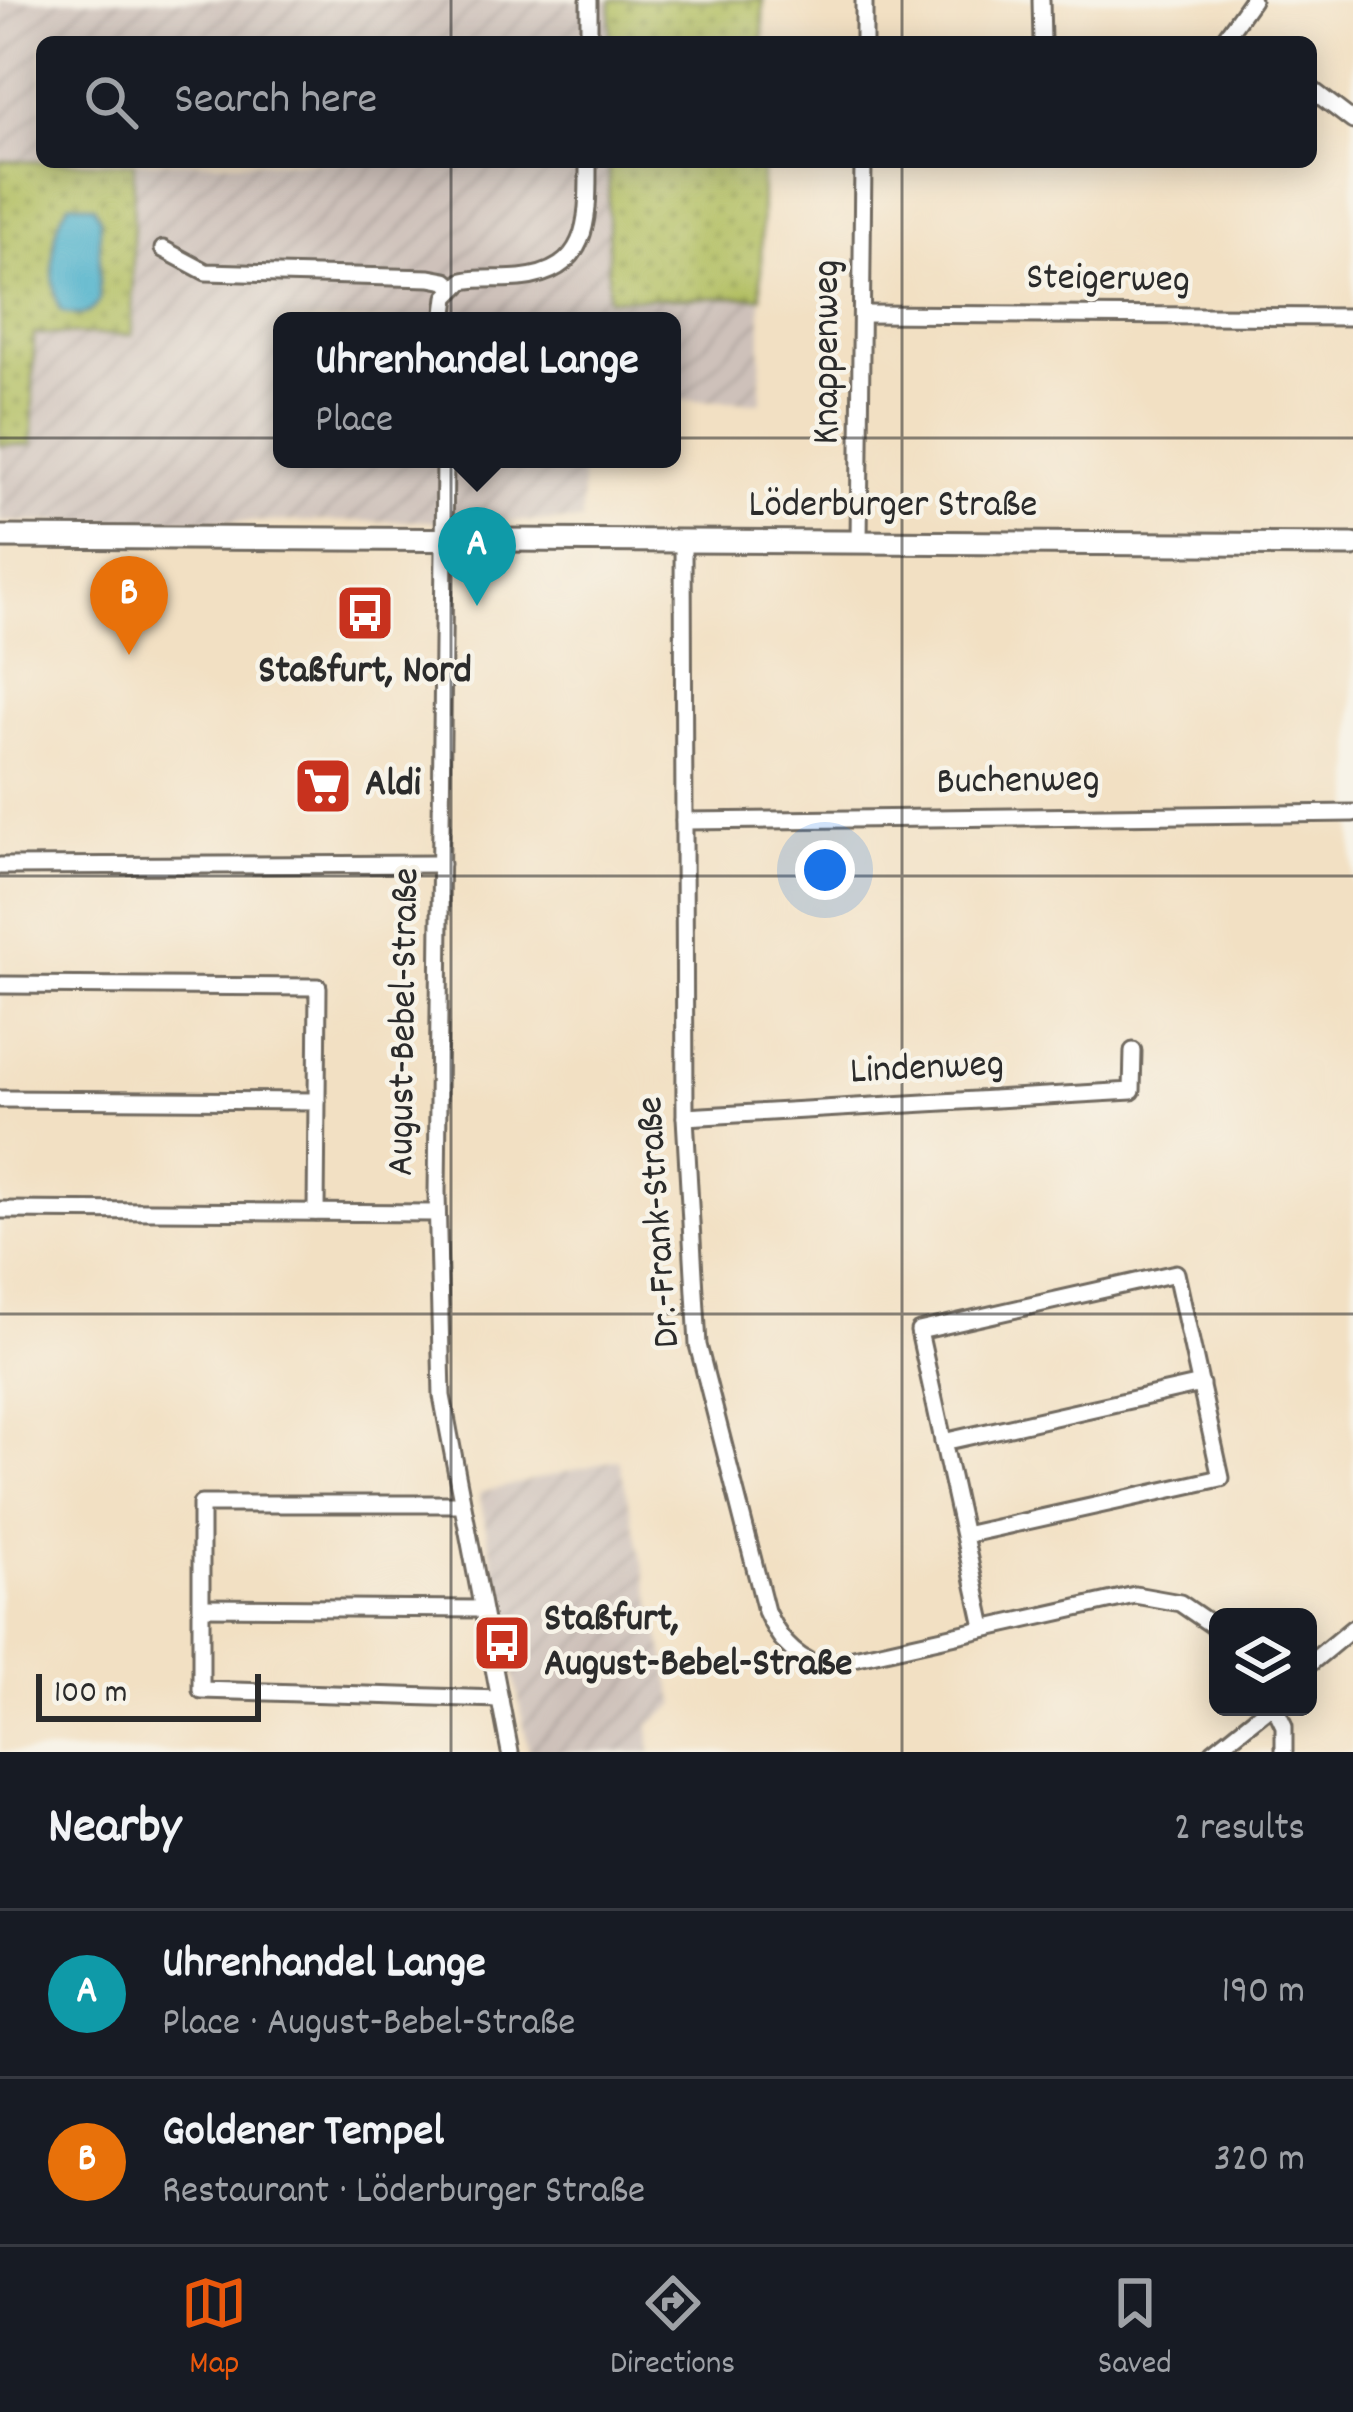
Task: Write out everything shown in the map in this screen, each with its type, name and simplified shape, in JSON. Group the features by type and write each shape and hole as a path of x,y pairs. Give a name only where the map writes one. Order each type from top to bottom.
{"street":[{"path":"589,0 589,36"},
{"path":"864,0 864,36"},
{"path":"1042,0 1042,36"},
{"path":"1226,36 1252,0"},
{"path":"1317,94 1353,121"},
{"path":"445,312 453,287 476,278 531,277 565,262 575,252 586,224 588,168"},
{"name":"Knappenweg","path":"859,542 863,168"},
{"path":"163,250 206,272 430,278 453,287"},
{"name":"Steigerweg","path":"862,314 1353,316"},
{"name":"August-Bebel-Straße","path":"446,468 437,1213 442,1396 510,1752"},
{"name":"Löderburger Straße","path":"0,537 1353,545"},
{"name":"Dr.-Frank-Straße","path":"683,541 685,1118 698,1345 775,1631 800,1658 818,1666 1149,1595 1180,1603 1209,1623"},
{"name":"Buchenweg","path":"684,821 1353,813"},
{"path":"0,866 441,864"},
{"path":"0,985 318,987 316,1212"},
{"name":"Lindenweg","path":"685,1118 1132,1091 1132,1051"},
{"path":"0,1099 317,1101"},
{"path":"0,1210 437,1213"},
{"path":"964,1535 1221,1478 1176,1273 919,1330 984,1627"},
{"path":"943,1442 1201,1384"},
{"path":"461,1504 200,1504 201,1690 500,1699"},
{"path":"202,1607 481,1610"},
{"path":"1317,1658 1353,1628"},
{"path":"1214,1752 1260,1716"},
{"path":"1278,1716 1284,1726 1284,1752"}],"shaded area":[{"path":"0,0 611,0 610,36 36,36 36,168 609,168 608,299 761,297 761,402 681,400 681,312 273,312 273,468 582,468 582,521 0,522"},
{"path":"619,1459 676,1705 649,1725 651,1752 529,1752 479,1493"}],"green space":[{"path":"611,0 763,0 763,36 610,36"},
{"path":"0,161 36,162 36,168 134,168 132,335 34,334 32,445 0,445"},
{"path":"609,168 762,168 761,297 608,299"}],"water":[{"path":"71,202 94,206 100,218 99,302 78,315 61,311 53,271 55,239"}],"place":[{"name":"Uhrenhandel Lange","path":"477,606"},
{"name":"Staßfurt, Nord","path":"365,613"},
{"name":"Goldener Tempel","path":"129,655"},
{"name":"Aldi","path":"323,786"},
{"name":"Staßfurt, August-Bebel-Straße","path":"502,1643"}]}
